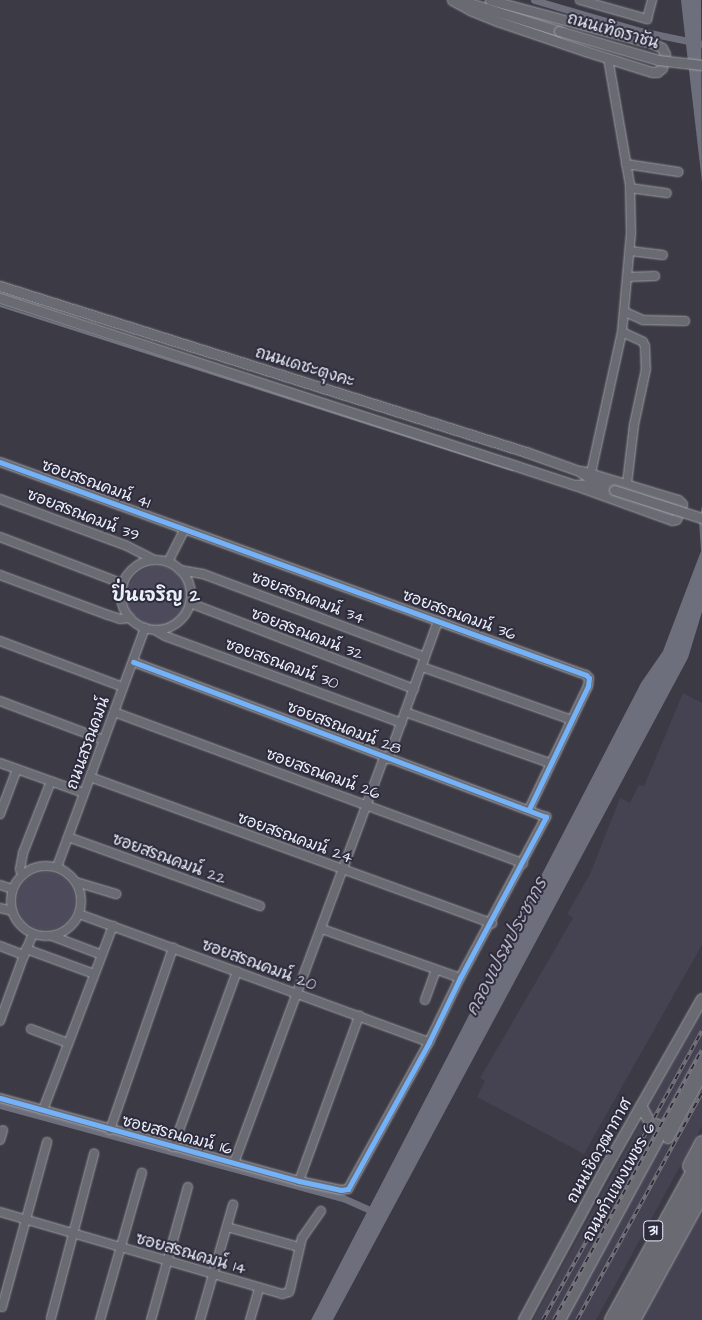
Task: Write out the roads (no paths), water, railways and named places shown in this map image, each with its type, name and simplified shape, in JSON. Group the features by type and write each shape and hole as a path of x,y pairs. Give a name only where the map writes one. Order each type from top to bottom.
{"highway":[{"name":"31","path":"605,1320 702,1142"},
{"name":"31","path":"612,1320 702,1156"},
{"name":"31","path":"624,1320 702,1178"},
{"name":"31","path":"634,1320 702,1196"}],"main road":[{"name":"ถนนเชิดวุฒากาศ","path":"524,1320 702,999"},
{"name":"ถนนกำแพงเพชร 6","path":"560,1320 666,1128 702,1058"},
{"name":"ถนนกำแพงเพชร 6","path":"567,1320 702,1075"},
{"path":"641,1106 650,1122 666,1128"}],"street":[{"path":"452,0 470,10 500,22 585,51 652,72 662,68 665,54 662,48 654,44 490,0"},
{"name":"ถนนเทิดราชัน","path":"460,0 658,60 702,65"},
{"path":"580,0 647,19 652,0"},
{"path":"591,473 622,332 630,251 630,188 609,63"},
{"path":"626,164 678,172"},
{"path":"630,188 667,193"},
{"path":"630,251 663,255"},
{"path":"628,277 655,276"},
{"name":"ถนนเดชะตุงคะ","path":"0,286 580,471 598,484 702,518"},
{"name":"ถนนเดชะตุงคะ","path":"0,298 575,485 598,484"},
{"path":"625,312 643,320 685,321"},
{"path":"622,332 643,342 645,346 646,369 634,425 627,484"},
{"path":"168,352 172,341"},
{"name":"ซอยสรณคมน์ 41","path":"0,462 184,530"},
{"path":"575,485 672,520 676,519 681,501 580,471"},
{"name":"ซอยสรณคมน์ 39","path":"0,499 127,546 154,560"},
{"path":"168,562 184,530"},
{"name":"ซอยสรณคมน์ 36","path":"184,530 586,675 588,686 529,809"},
{"path":"0,537 123,584"},
{"path":"154,560 168,562 180,570 190,586 190,603 185,614 177,623 155,630 145,628 130,618 122,602 123,584 135,567 154,560"},
{"name":"ซอยสรณคมน์ 34","path":"180,570 204,574 425,657"},
{"path":"0,575 120,619 130,618"},
{"name":"ซอยสรณคมน์ 32","path":"190,603 414,689"},
{"path":"234,1163 367,805 414,689 438,621"},
{"name":"ถนนสรณคมน์","path":"57,867 145,628"},
{"name":"ซอยสรณคมน์ 30","path":"155,630 165,636 401,722"},
{"path":"0,640 123,687"},
{"name":"ซอยสรณคมน์ 28","path":"132,662 386,758 529,809 546,817 523,863"},
{"path":"422,667 572,720"},
{"path":"0,701 104,740"},
{"name":"ซอยสรณคมน์ 26","path":"114,712 523,863"},
{"path":"405,712 550,764"},
{"path":"0,763 84,794"},
{"path":"0,814 17,769"},
{"name":"ซอยสรณคมน์ 24","path":"90,777 343,871 492,923"},
{"path":"22,874 20,869 23,853 51,781"},
{"name":"ซอยสรณคมน์ 22","path":"68,837 260,906"},
{"path":"429,1042 460,978 492,923 523,863"},
{"path":"52,936 68,928 79,914 81,892 76,882 68,873 57,867 39,866 22,874 12,889 10,900 16,921 34,934 52,936 102,955"},
{"path":"76,882 116,894"},
{"path":"0,885 12,889"},
{"path":"0,908 12,911"},
{"name":"ซอยสรณคมน์ 20","path":"79,914 429,1042"},
{"path":"43,1110 113,926"},
{"path":"322,930 460,978"},
{"path":"0,1021 3,1006 34,934"},
{"path":"0,946 94,974"},
{"path":"110,1130 173,948"},
{"path":"425,1000 436,970"},
{"path":"172,1147 237,971"},
{"path":"299,1180 359,1016"},
{"path":"31,1029 68,1043"},
{"name":"ซอยสรณคมน์ 16","path":"0,1098 172,1147 299,1180 348,1189 429,1042"},
{"path":"0,1140 3,1130"},
{"path":"2,1307 47,1142"},
{"path":"51,1318 94,1154"},
{"path":"100,1320 142,1173"},
{"path":"151,1320 188,1187"},
{"path":"200,1320 233,1205"},
{"name":"ซอยสรณคมน์ 14","path":"0,1212 282,1294 289,1292 299,1247 307,1229 321,1211"},
{"path":"227,1227 299,1247"},
{"path":"250,1320 259,1288"}],"water":[{"path":"681,0 701,0 702,182 685,36"},
{"name":"คลองเปรมประชากร","path":"702,506 702,612 688,658 333,1320 311,1320 641,683 663,651 701,551 699,521"}],"waterway":[{"path":"534,0 640,31 702,44"},
{"path":"0,306 512,470"},
{"path":"0,1105 343,1198 376,1213"}],"railway":[{"path":"543,1320 702,1031"},
{"path":"554,1320 702,1050"},
{"path":"577,1320 702,1093"}],"district":[{"name":"ปิ่นเจริญ 2","path":"156,596"}]}
